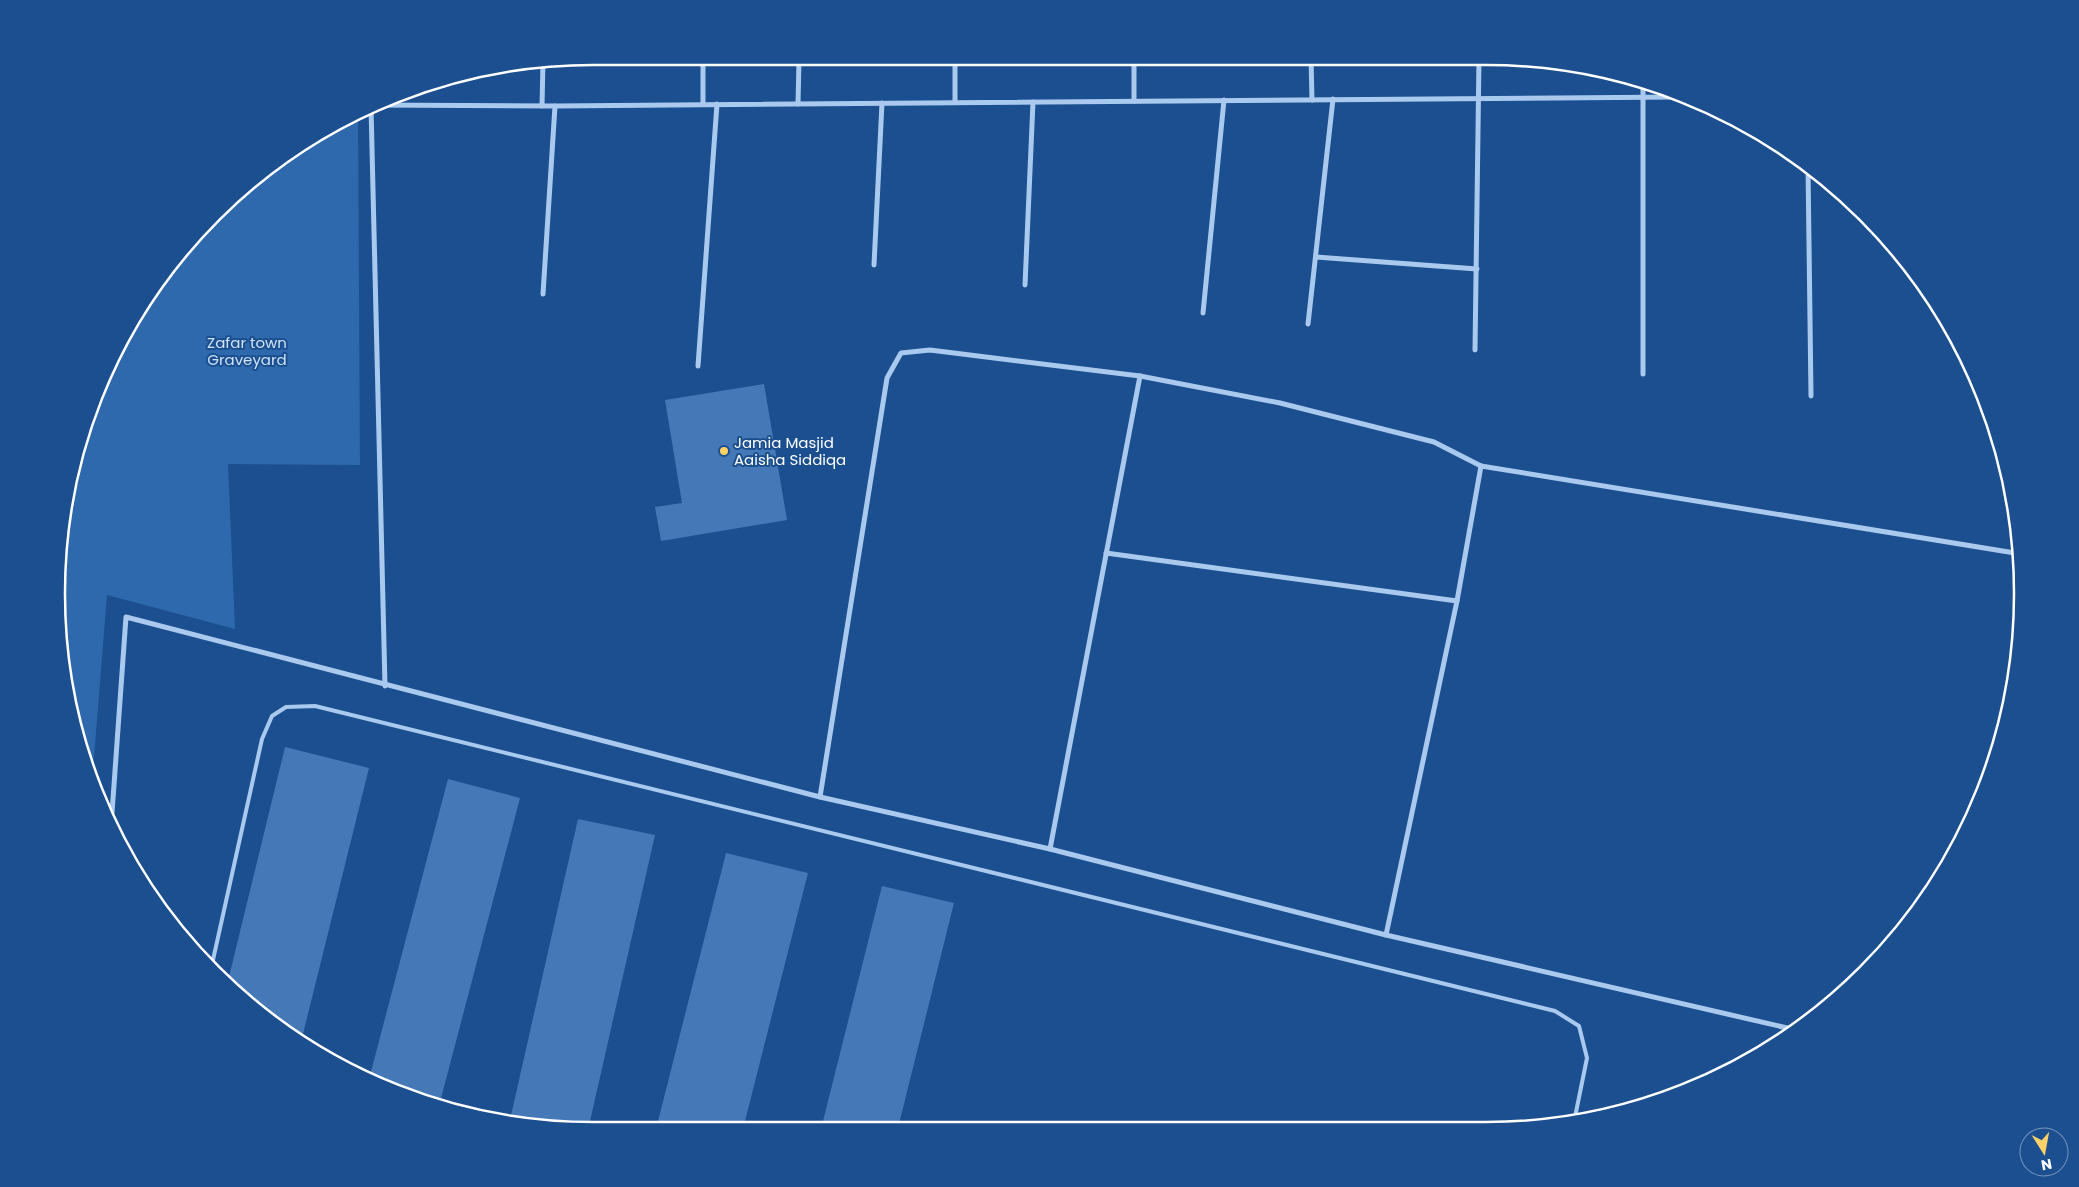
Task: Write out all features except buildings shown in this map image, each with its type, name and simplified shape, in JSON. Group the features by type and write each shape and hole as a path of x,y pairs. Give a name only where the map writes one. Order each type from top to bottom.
{"street":[{"path":"702,104 703,65"},
{"path":"798,104 799,65"},
{"path":"955,65 955,102"},
{"path":"1134,65 1134,101"},
{"path":"1311,65 1312,100"},
{"path":"1475,350 1479,65"},
{"path":"542,106 543,68"},
{"path":"1643,89 1643,374"},
{"path":"389,106 1664,96"},
{"path":"1308,324 1333,99"},
{"path":"1203,313 1224,100"},
{"path":"1025,285 1033,102"},
{"path":"874,265 882,103"},
{"path":"698,366 717,104"},
{"path":"543,294 556,106"},
{"path":"371,115 386,686"},
{"path":"1808,175 1811,396"},
{"path":"1316,257 1476,269"},
{"path":"820,797 887,378 901,353 930,350 1140,376 1280,403 1434,442 1481,466 2012,553"},
{"path":"1050,849 1140,376"},
{"path":"1386,935 1456,601 1481,466"},
{"path":"1106,552 1456,601"},
{"path":"112,811 126,617 386,686 820,797 1050,849 1386,935 1786,1028"}],"lane":[{"path":"213,960 262,739 272,716 286,708 315,706 1555,1011 1580,1026 1587,1058 1576,1114"}],"green space":[{"name":"Zafar town Graveyard","path":"358,121 360,465 228,464 235,629 107,595 93,764 75,697 70,662 66,628 66,559 75,490 93,424 105,391 136,329 154,300 196,245 245,196 272,174 329,136"}],"place":[{"name":"Jamia Masjid Aaisha Siddiqa","path":"724,451"}]}
